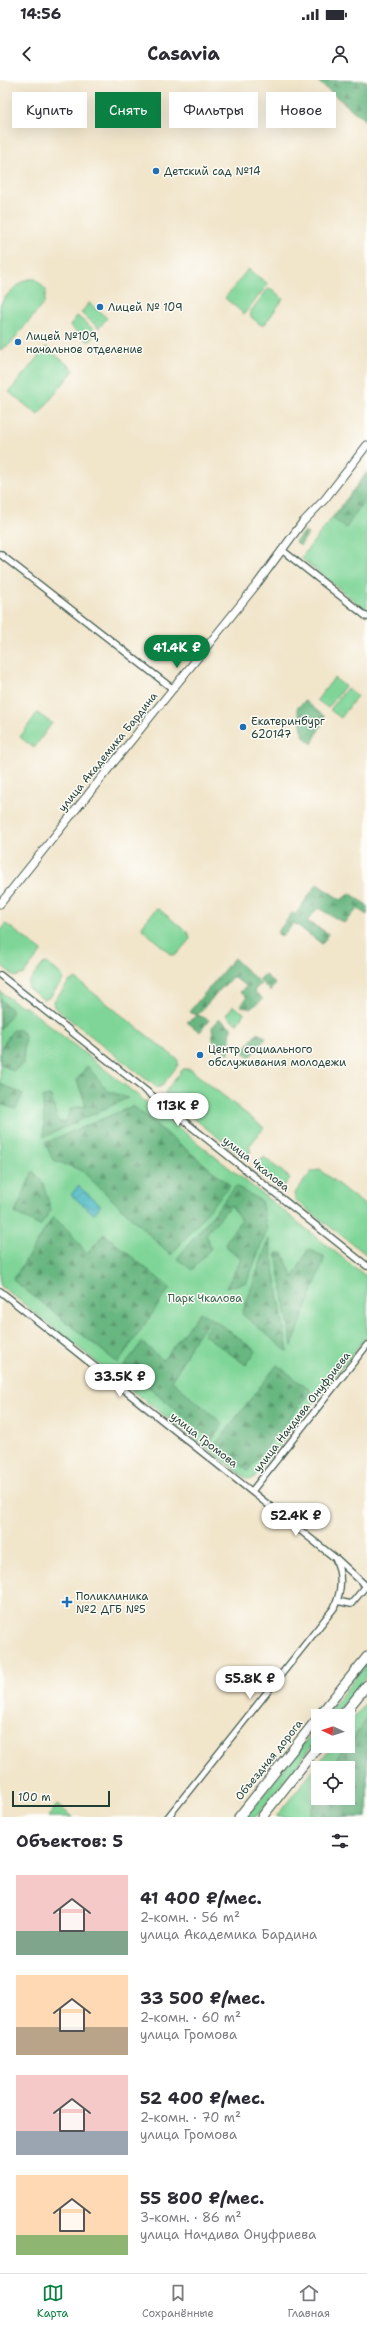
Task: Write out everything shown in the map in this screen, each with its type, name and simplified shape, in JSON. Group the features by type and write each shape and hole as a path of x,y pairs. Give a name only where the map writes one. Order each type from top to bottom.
{"main road":[{"name":"Объездная дорога","path":"325,1709 367,1657"},
{"path":"348,1709 367,1685"},
{"name":"Объездная дорога","path":"239,1817 311,1727"},
{"path":"262,1817 312,1753"}],"street":[{"name":"улица Академика Бардина","path":"0,904 367,445"},
{"path":"282,550 367,616"},
{"path":"0,554 173,689"},
{"name":"улица Чкалова","path":"0,975 367,1266"},
{"name":"улица Громова","path":"0,1291 252,1491 335,1558 366,1586 351,1604 337,1601"},
{"name":"улица Начдива Онуфриева","path":"252,1491 367,1345"},
{"path":"168,1817 334,1608 340,1585 339,1570 335,1558"}],"green space":[{"path":"316,80 367,81 367,122 336,96 336,92 331,92"},
{"path":"248,269 268,284 244,314 225,298"},
{"path":"36,279 46,290 44,303 10,344 0,350 0,306 12,290 25,280"},
{"path":"268,289 272,289 283,299 265,324 261,325 251,317 250,312"},
{"path":"89,303 107,318 99,328 81,313"},
{"path":"77,316 97,332 89,342 70,326"},
{"path":"46,347 74,370 38,415 9,392"},
{"path":"367,472 367,611 301,558"},
{"path":"367,473 367,496 346,528 333,519"},
{"path":"304,532 308,534 300,546 295,541"},
{"path":"334,678 345,686 328,708 317,700"},
{"path":"347,688 357,696 341,718 330,710"},
{"path":"305,701 325,717 312,744 304,737 297,708"},
{"path":"37,713 52,723 34,748 20,737"},
{"path":"317,884 341,900 350,893 367,905 367,915 358,909 344,923 318,908 307,921 329,934 322,944 294,923 281,937 277,933 292,913 295,915"},
{"path":"159,909 189,934 190,939 176,955 172,955 143,930 142,926 155,910"},
{"path":"6,924 42,951 24,974 15,977 0,964 0,932"},
{"path":"234,958 261,984 254,991 263,999 250,1009 241,1006 247,997 240,992 247,986 232,977 197,1015 189,1012"},
{"path":"47,963 62,975 63,980 50,997 44,1000 28,988 29,982 43,964"},
{"path":"265,974 275,984 270,991 259,980"},
{"path":"76,979 178,1060 178,1065 161,1087 156,1087 54,1007 53,1002 70,981"},
{"name":"Парк Чкалова","path":"0,991 17,1004 26,1007 367,1277 367,1336 253,1479 247,1479 130,1389 0,1285"},
{"path":"0,998 13,1012 0,1029"},
{"path":"233,1006 244,1013 237,1024 226,1015"},
{"path":"198,1015 209,1020 200,1032 187,1022"},
{"path":"219,1019 231,1027 229,1054 213,1041 212,1027"},
{"path":"13,1030 20,1030 25,1035 23,1064 13,1071 0,1063 0,1049"},
{"path":"257,1033 266,1037 250,1058 243,1051"},
{"path":"87,1066 108,1091 128,1098 44,1137 43,1097 51,1096 58,1122 66,1122 71,1108 86,1106 77,1080"},
{"path":"183,1069 190,1069 264,1128 249,1146 251,1152 242,1156 166,1097 165,1092"},
{"path":"0,1084 23,1094 16,1109 0,1104"},
{"path":"133,1106 230,1185 171,1255 81,1170 53,1160 45,1143"},
{"path":"264,1157 290,1178 283,1187 256,1167"},
{"path":"320,1170 367,1207 367,1255 295,1200 294,1194 312,1171"},
{"path":"33,1171 43,1183 51,1210 40,1226 15,1213"},
{"path":"236,1186 261,1201 267,1230 247,1282 226,1288 241,1259 227,1247 226,1242 241,1220 231,1205 206,1234 211,1248 192,1270 177,1259"},
{"path":"53,1217 68,1230 87,1254 104,1234 170,1288 118,1363 13,1280"},
{"path":"269,1239 288,1352 242,1314"},
{"path":"308,1249 325,1257 292,1346 276,1253 283,1253 293,1278"},
{"path":"200,1312 212,1319 197,1335 172,1381 223,1424 212,1440 124,1366 142,1342 163,1360"},
{"path":"214,1320 256,1351 246,1365 203,1334"},
{"path":"277,1365 311,1391 248,1471 215,1445"},
{"path":"367,1663 367,1675 340,1709 331,1709"},
{"path":"367,1701 367,1817 276,1817 311,1773 311,1805 355,1805 355,1761 320,1761 326,1753 355,1753 355,1716"},
{"path":"367,1718 367,1817 310,1817 313,1805 355,1805 355,1761 334,1761 341,1753 355,1753 355,1736"},
{"path":"311,1734 311,1747 256,1817 246,1817"},
{"path":"57,1805 73,1817 48,1817"}],"water":[{"path":"78,1186 101,1205 94,1214 71,1195"}],"place":[{"name":"Детский сад №14","path":"156,171"},
{"name":"Лицей № 109","path":"100,307"},
{"name":"Лицей №109, начальное отделение","path":"18,342"},
{"name":"Екатеринбург 620147","path":"243,727"},
{"name":"Центр социального обслуживания молодежи","path":"200,1055"},
{"name":"Поликлиника №2 ДГБ №5","path":"67,1602"}]}
